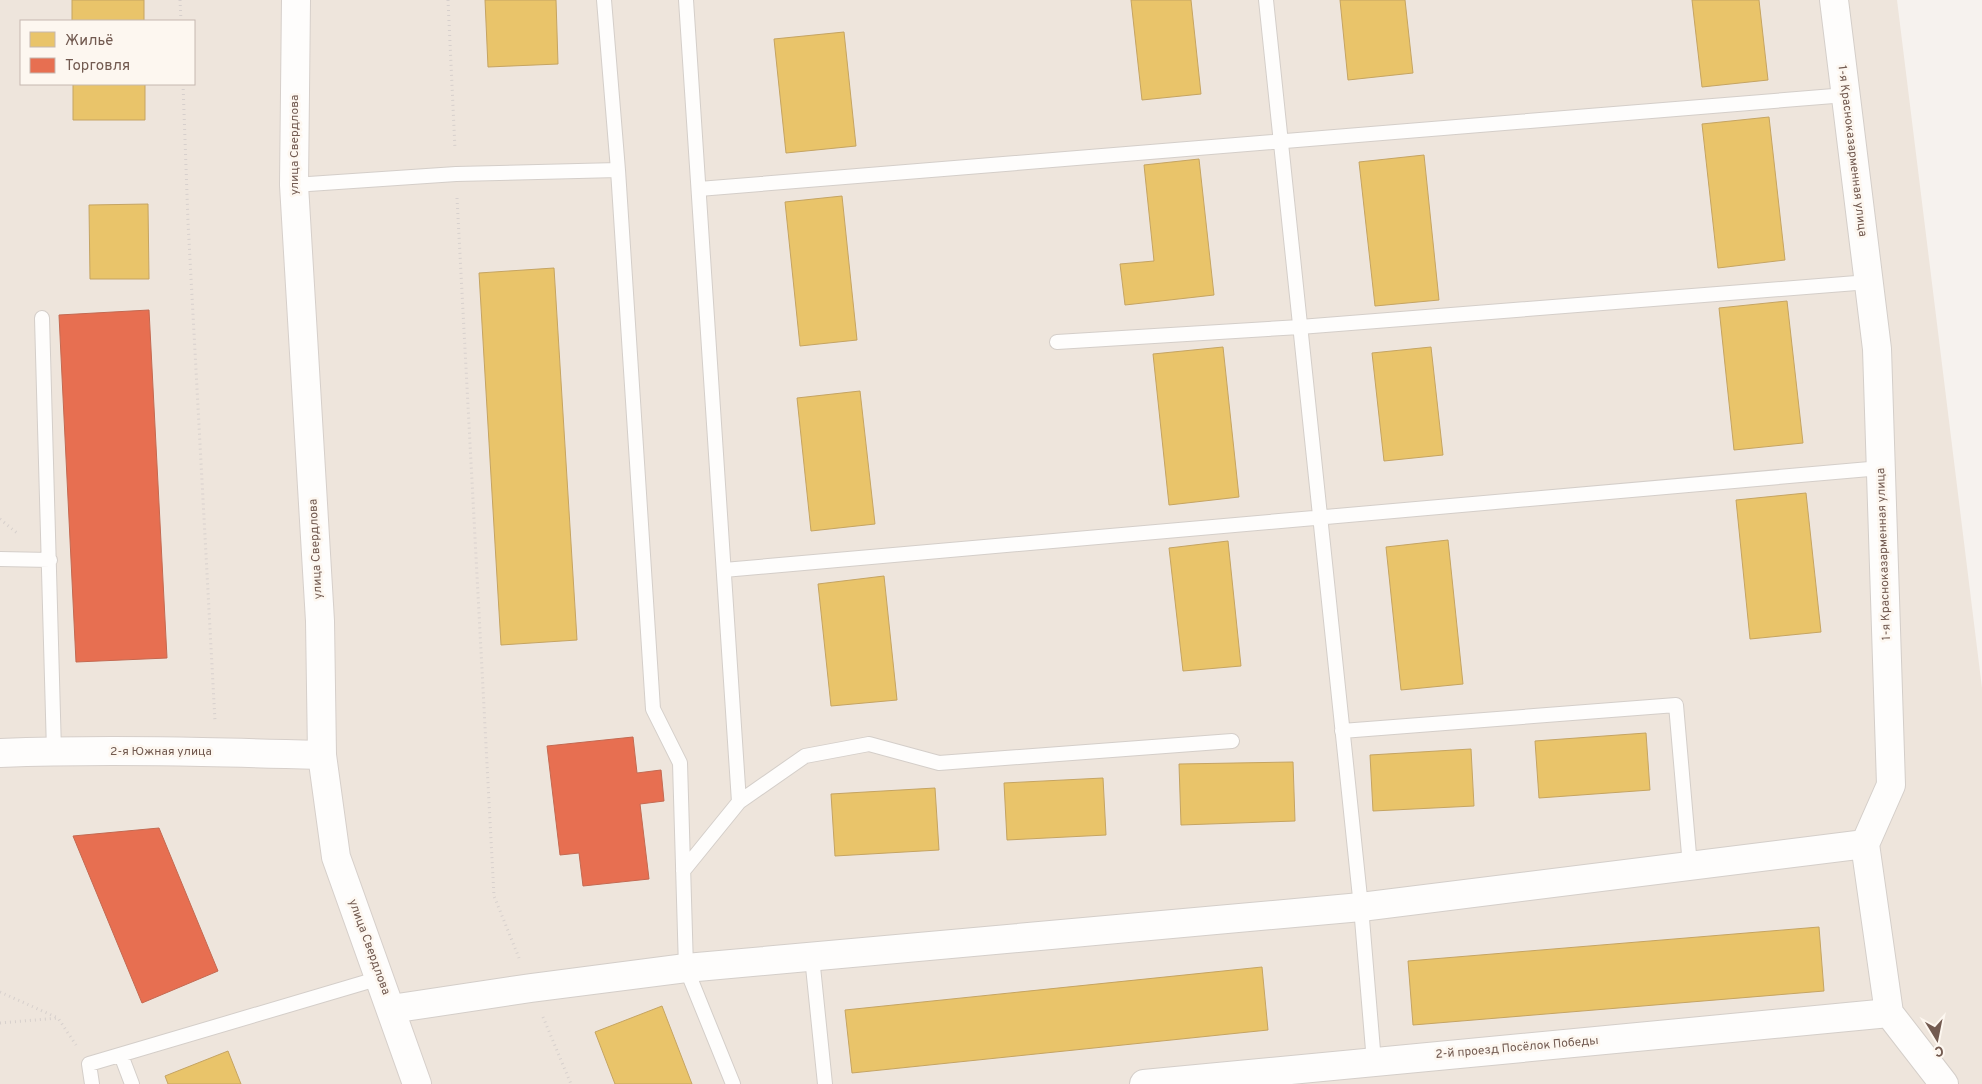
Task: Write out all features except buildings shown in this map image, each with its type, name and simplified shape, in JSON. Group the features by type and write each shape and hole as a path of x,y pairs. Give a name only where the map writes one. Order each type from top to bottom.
{"street":[{"name":"улица Свердлова","path":"296,0 294,185 320,622 322,755 336,857 417,1084"},
{"name":"1-я Красноказарменная улица","path":"1834,0 1877,349 1891,785 1865,844"},
{"name":"2-я Южная улица","path":"0,753 54,751 217,752 322,755"},
{"path":"391,1009 531,988 686,968 1361,907 1865,844 1889,1013 1944,1084"},
{"name":"2-й проезд Посёлок Победы","path":"1144,1084 1889,1013"}],"lane":[{"path":"604,0 618,170 653,709 680,763 686,968 733,1084"},
{"path":"686,0 739,802"},
{"path":"1266,0 1361,907 1374,1062"},
{"path":"698,189 1846,95"},
{"path":"294,185 456,174 618,170"},
{"path":"1057,342 1300,327 1869,282"},
{"path":"42,318 54,751"},
{"path":"724,570 1881,468"},
{"path":"0,559 50,560"},
{"path":"1342,731 1676,705 1690,866"},
{"path":"683,871 739,802 805,756 869,744 939,763 1232,741"},
{"path":"812,957 825,1084"},
{"path":"92,1084 89,1064 380,978"},
{"path":"121,1055 132,1084"}],"path":[{"path":"180,0 181,20"},
{"path":"448,0 494,896 570,1084"},
{"path":"183,85 188,222 217,752"},
{"path":"0,992 58,1018 89,1064"},
{"path":"0,1023 58,1018"}],"shaded area":[{"path":"0,0 1897,0 1982,688 1982,1084 0,1084"}]}
